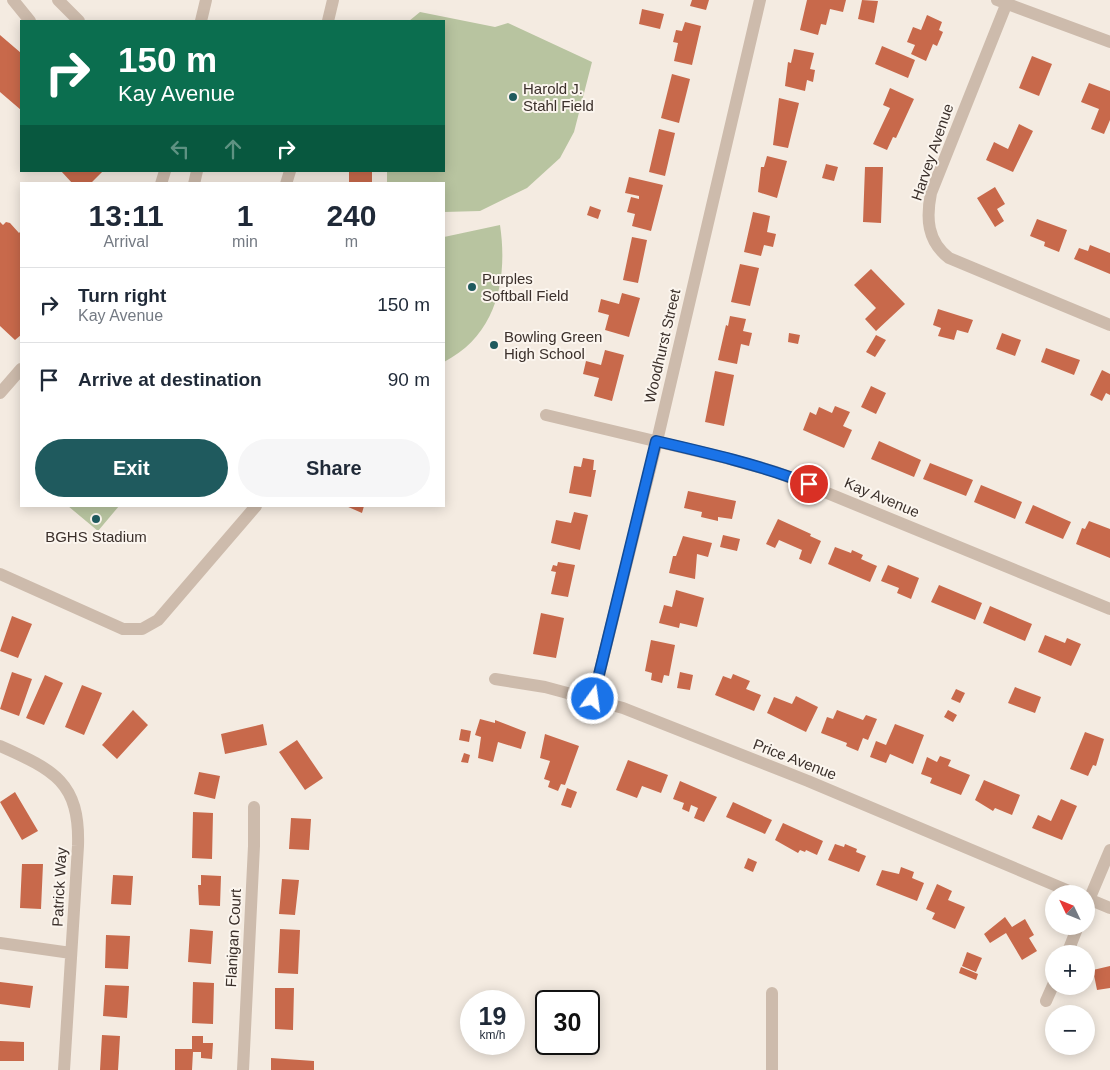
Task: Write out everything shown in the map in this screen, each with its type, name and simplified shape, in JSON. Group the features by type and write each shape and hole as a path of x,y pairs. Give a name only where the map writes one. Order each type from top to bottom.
{"street":[{"path":"58,0 78,20"},
{"path":"203,20 206,0"},
{"path":"328,20 333,0"},
{"name":"Woodhurst Street","path":"593,699 760,0"},
{"path":"1004,1 1110,42"},
{"name":"Harvey Avenue","path":"1004,1 931,193 928,217 930,230 935,244 949,258 1110,325"},
{"path":"17,2 29,20"},
{"path":"2,388 20,369"},
{"name":"Kay Avenue","path":"546,415 726,458 792,478 1110,609"},
{"path":"0,574 123,629 142,628 158,620 255,507"},
{"name":"Price Avenue","path":"495,679 545,687 623,708 816,785 1055,885"},
{"name":"Patrick Way","path":"0,746 33,761 54,775 70,792 75,806 78,846 64,1070"},
{"name":"Flanigan Court","path":"243,1070 254,846 254,807"},
{"path":"1094,885 1110,850"},
{"path":"1095,903 1110,908"},
{"path":"0,943 72,953"},
{"path":"772,993 772,1070"},
{"path":"1046,1001 1049,995"}],"green space":[{"name":"Harold J. Stahl Field","path":"420,12 495,27 508,23 592,62 574,132 560,158 527,188 480,211 445,212 445,182 387,182 387,172 445,172 445,20 410,20"},
{"name":"Purples Softball Field","path":"500,225 502,265 500,285 495,304 487,321 476,337 462,351 445,361 445,237"},
{"name":"BGHS Stadium","path":"69,507 118,507 98,531"}],"building":[{"path":"692,0 709,0 706,10 690,6"},
{"path":"807,0 846,0 843,12 830,9 826,25 821,24 818,35 800,30"},
{"path":"862,0 878,1 874,23 858,19"},
{"path":"642,9 664,14 660,29 639,24"},
{"path":"927,15 942,22 939,30 943,32 937,46 933,44 926,61 911,54 915,45 907,42 913,27 921,30"},
{"path":"685,22 701,26 692,65 674,61 678,43 673,42 676,30 682,31"},
{"path":"0,35 20,52 20,109 0,92"},
{"path":"882,46 915,60 908,78 875,64"},
{"path":"794,49 814,53 810,69 815,70 813,82 807,80 805,91 785,86 788,62 791,63"},
{"path":"1032,56 1052,64 1039,96 1019,88"},
{"path":"672,74 690,79 679,123 661,118"},
{"path":"1089,83 1110,91 1110,120 1104,134 1091,129 1099,109 1081,102"},
{"path":"890,88 914,99 896,138 893,137 887,150 873,144 890,108 883,105"},
{"path":"779,98 799,103 788,148 773,145"},
{"path":"1019,124 1033,131 1013,172 986,160 994,142 1008,149"},
{"path":"659,129 675,133 665,176 649,172"},
{"path":"767,156 787,161 777,198 758,192 761,167 764,167"},
{"path":"826,164 838,167 834,181 822,178"},
{"path":"865,167 883,167 881,223 863,222"},
{"path":"62,172 102,172 92,182 71,182"},
{"path":"349,172 372,172 372,182 349,182"},
{"path":"629,177 663,185 651,231 632,226 635,214 627,212 631,197 639,199 639,196 625,193"},
{"path":"995,187 1005,204 997,209 1004,221 995,227 977,198"},
{"path":"590,206 601,210 598,219 587,215"},
{"path":"753,212 770,216 767,232 776,234 773,247 764,245 761,256 744,252"},
{"path":"1037,219 1067,230 1059,252 1044,246 1045,242 1030,236"},
{"path":"0,222 3,225 6,222 10,223 20,232 20,336 15,340 0,326"},
{"path":"632,237 647,240 638,283 623,280"},
{"path":"1090,245 1110,253 1110,274 1074,259 1079,248 1088,251"},
{"path":"740,264 759,268 750,306 731,302"},
{"path":"871,269 905,304 876,331 865,319 876,308 854,285"},
{"path":"622,293 640,298 629,337 605,330 609,315 598,312 601,299 619,304"},
{"path":"938,309 973,320 968,333 957,330 954,340 938,336 941,328 933,325"},
{"path":"730,316 746,319 743,331 752,333 749,346 741,344 737,364 718,360"},
{"path":"789,333 800,335 798,344 788,342"},
{"path":"1002,333 1021,340 1015,356 996,349"},
{"path":"876,335 886,340 875,357 866,352"},
{"path":"1046,348 1080,360 1074,375 1041,362"},
{"path":"605,350 624,355 612,401 594,396 599,378 583,374 586,361 601,365"},
{"path":"1102,370 1110,374 1110,395 1106,393 1102,401 1090,395"},
{"path":"715,371 734,375 724,426 705,422"},
{"path":"871,386 886,393 876,414 861,407"},
{"path":"835,406 850,412 843,426 852,430 844,448 803,430 810,412 816,415 819,407 832,413"},
{"path":"879,441 921,460 914,477 871,459"},
{"path":"583,458 594,460 593,470 596,470 591,497 569,493 574,466 581,467"},
{"path":"930,463 973,480 966,496 923,479"},
{"path":"981,485 1022,502 1015,519 974,502"},
{"path":"688,491 736,501 732,519 718,517 718,521 701,517 702,512 684,508"},
{"path":"1033,505 1071,522 1063,539 1025,523"},
{"path":"348,507 364,507 362,513"},
{"path":"574,512 588,515 580,550 551,543 556,520 571,523"},
{"path":"778,519 811,534 810,536 821,541 811,564 799,559 802,550 779,540 775,548 766,544"},
{"path":"1089,521 1110,529 1110,558 1076,544 1082,528 1085,529"},
{"path":"723,535 740,539 737,551 720,547"},
{"path":"683,536 712,543 708,557 697,554 695,579 669,573 673,556 676,556"},
{"path":"835,547 851,553 852,550 863,555 861,559 877,566 870,582 828,564"},
{"path":"558,562 575,565 568,597 551,594 556,572 551,571 553,565 557,566"},
{"path":"888,565 919,578 911,599 897,593 899,588 881,581"},
{"path":"939,585 982,603 975,620 931,602"},
{"path":"676,590 704,598 697,627 680,623 679,628 659,623 664,605 672,607"},
{"path":"990,606 1032,624 1025,641 983,623"},
{"path":"541,613 564,618 556,658 533,654"},
{"path":"12,616 32,624 18,658 0,651"},
{"path":"1045,635 1065,643 1067,638 1081,644 1071,666 1038,652"},
{"path":"651,640 675,645 669,676 664,675 662,683 651,680 652,673 645,671"},
{"path":"12,672 32,679 19,716 0,709"},
{"path":"680,672 693,675 690,690 677,688"},
{"path":"733,674 750,681 746,689 761,695 754,711 715,695 723,676 731,679"},
{"path":"45,675 63,683 44,725 26,718"},
{"path":"82,685 102,693 84,735 65,727"},
{"path":"1015,687 1041,697 1035,713 1008,703"},
{"path":"956,689 965,693 960,703 951,699"},
{"path":"796,696 818,707 806,732 767,713 774,697 792,704"},
{"path":"133,710 148,725 117,759 102,745"},
{"path":"837,710 863,720 866,715 877,719 868,740 863,738 858,751 846,746 847,743 821,733 827,717 833,719"},
{"path":"948,710 957,715 953,722 944,717"},
{"path":"480,719 495,723 495,720 526,732 521,749 498,742 493,762 478,758 481,737 475,735"},
{"path":"263,724 267,745 225,754 221,734"},
{"path":"895,724 924,735 913,764 890,754 886,763 870,757 876,741 886,745"},
{"path":"461,729 471,731 469,742 459,740"},
{"path":"1085,732 1104,739 1096,766 1093,765 1088,776 1070,769"},
{"path":"545,734 579,746 565,785 561,784 558,791 548,787 550,781 544,779 550,761 540,758"},
{"path":"297,740 323,778 305,790 279,752"},
{"path":"464,753 470,755 468,763 461,762"},
{"path":"940,756 951,760 948,766 970,775 961,795 930,783 932,778 921,774 927,757 937,762"},
{"path":"628,760 668,775 661,793 642,786 637,798 616,790"},
{"path":"199,772 220,776 215,799 194,794"},
{"path":"984,780 1020,795 1012,815 995,808 993,811 975,800"},
{"path":"680,781 717,797 704,822 694,818 698,808 691,805 689,812 682,809 684,803 673,799"},
{"path":"567,788 577,792 571,808 561,805"},
{"path":"15,792 38,831 22,840 0,802"},
{"path":"1061,799 1077,806 1062,840 1032,828 1038,815 1051,821"},
{"path":"733,802 772,820 765,834 726,817"},
{"path":"193,812 213,813 212,859 192,858"},
{"path":"291,818 311,819 309,850 289,849"},
{"path":"783,823 823,841 817,855 806,850 805,852 800,850 798,853 775,840"},
{"path":"835,844 844,847 845,844 857,849 856,852 866,856 859,872 828,860"},
{"path":"748,858 757,862 753,872 744,868"},
{"path":"22,864 43,864 41,909 20,908"},
{"path":"901,867 914,872 912,878 924,883 917,901 876,885 882,870 899,874"},
{"path":"113,875 133,876 131,905 111,904"},
{"path":"201,875 221,876 220,906 199,905 198,885 201,885"},
{"path":"282,879 299,880 295,915 279,914"},
{"path":"937,884 952,891 948,900 965,907 955,929 932,919 935,913 926,909"},
{"path":"1005,917 1012,927 1025,919 1034,935 1029,938 1037,951 1022,960 1006,933 990,943 984,934"},
{"path":"190,929 213,931 211,964 188,962"},
{"path":"280,929 300,930 298,974 278,973"},
{"path":"106,935 130,936 128,969 105,968"},
{"path":"967,952 982,958 976,972 962,966"},
{"path":"1110,966 1110,988 1097,990 1095,970"},
{"path":"961,967 978,974 976,980 959,973"},
{"path":"0,982 33,986 30,1008 0,1004"},
{"path":"193,982 214,983 213,1024 192,1023"},
{"path":"105,985 129,986 127,1018 103,1016"},
{"path":"275,988 294,988 293,1030 275,1029"},
{"path":"102,1035 120,1036 118,1070 100,1070"},
{"path":"192,1036 203,1036 203,1043 213,1043 212,1059 201,1058 201,1052 193,1052 192,1070 175,1070 175,1049 192,1049"},
{"path":"0,1041 24,1042 24,1061 0,1061"},
{"path":"271,1058 314,1061 314,1070 271,1070"}],"place":[{"name":"Harold J. Stahl Field","path":"513,97"},
{"name":"Purples Softball Field","path":"472,287"},
{"name":"Bowling Green High School","path":"494,345"},
{"name":"BGHS Stadium","path":"96,519"}],"route":[{"path":"593,699 656,441 776,472 809,484"}]}
